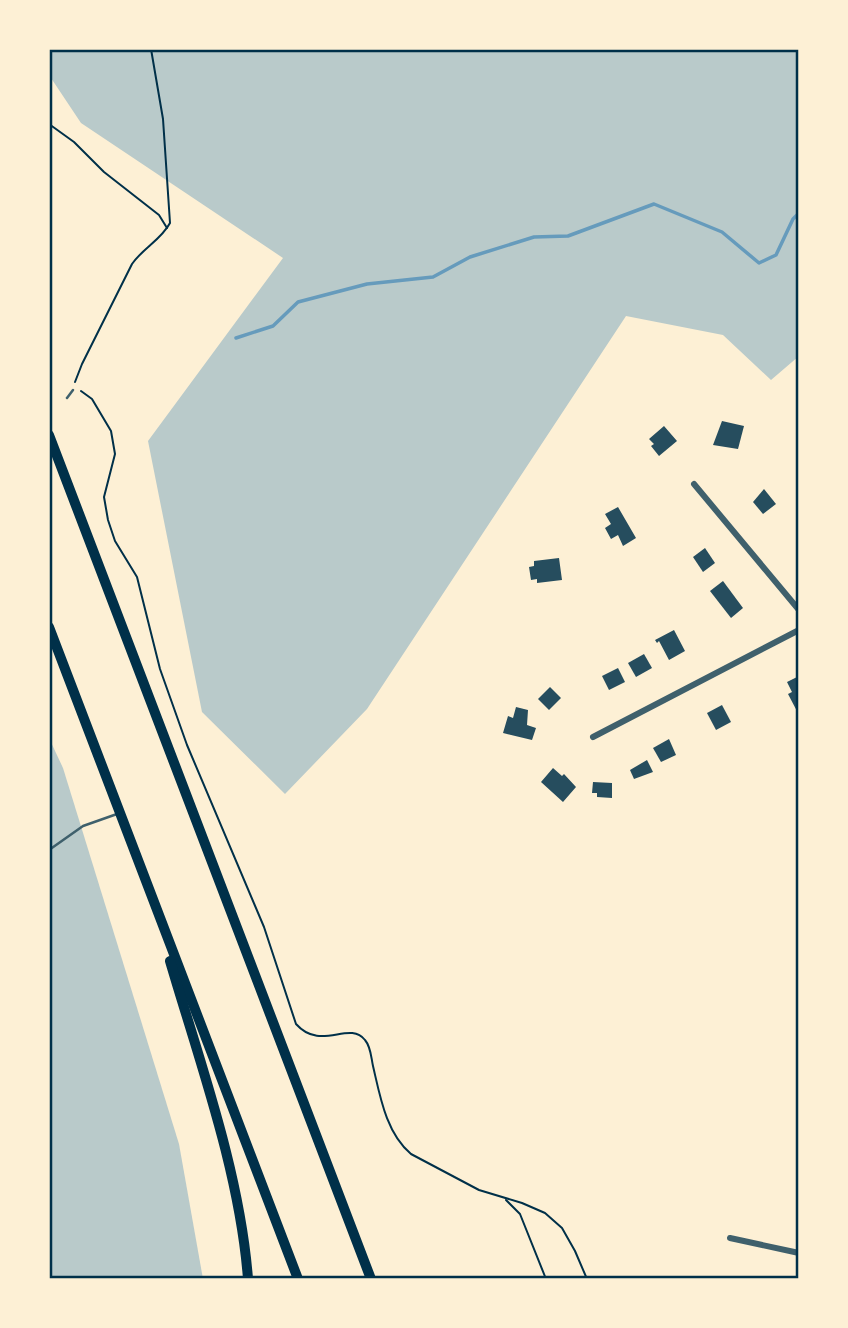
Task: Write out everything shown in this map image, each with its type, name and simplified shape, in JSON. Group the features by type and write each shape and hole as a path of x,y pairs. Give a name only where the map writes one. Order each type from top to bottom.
{"highway":[{"path":"49,435 371,1279"},
{"path":"49,626 298,1279"},
{"path":"150,891 232,1180 248,1279"}],"street":[{"path":"694,484 799,610"},
{"path":"593,737 799,630"},
{"path":"730,1238 799,1253"}],"lane":[{"path":"67,398 73,390"},
{"path":"49,850 83,826 120,813"}],"path":[{"path":"151,49 165,139 171,219 167,229 132,264 82,364 73,390 86,393 92,398 111,431 115,454 103,497 107,520 115,541 137,577 163,679 196,769 224,828 264,927 296,1024 307,1035 315,1037 354,1033 364,1038 388,1120 402,1147 480,1190 536,1209 554,1219 569,1239 587,1279"},
{"path":"49,124 70,138 95,164 159,215 167,229"},
{"path":"505,1198 520,1214 546,1279"}],"shaded area":[{"path":"49,49 799,49 799,356 771,380 723,335 626,316 367,709 285,794 202,712 148,441 283,258 81,123 49,75"},
{"path":"49,738 63,768 179,1144 203,1279 49,1279"}],"building":[{"path":"722,421 744,426 738,449 713,445"},
{"path":"664,426 677,441 659,456 649,439"},
{"path":"764,489 776,504 763,514 753,502"},
{"path":"618,507 636,538 623,546 618,535 611,539 605,528 611,524 605,514"},
{"path":"705,548 715,563 703,572 693,557"},
{"path":"559,558 562,580 537,583 537,579 531,580 529,567 534,566 534,561"},
{"path":"723,581 743,608 731,618 710,591"},
{"path":"674,630 685,651 669,660 659,641 657,643 655,640"},
{"path":"644,654 652,668 636,677 628,663"},
{"path":"618,668 625,682 609,690 602,676"},
{"path":"799,676 799,715 788,694 792,692 787,682"},
{"path":"550,687 561,698 549,710 538,699"},
{"path":"722,705 731,722 716,730 707,713"},
{"path":"516,707 528,710 527,725 536,728 532,740 503,733 508,716 513,718"},
{"path":"669,739 676,755 661,762 653,748"},
{"path":"647,760 653,772 634,779 630,770"},
{"path":"553,768 562,776 564,774 576,787 563,802 541,782"},
{"path":"593,782 612,783 612,798 597,797 597,793 592,793"}],"waterway":[{"path":"236,338 273,326 298,302 367,284 433,277 470,257 534,237 568,236 654,204 722,232 759,263 776,255 793,219 799,213"}]}
